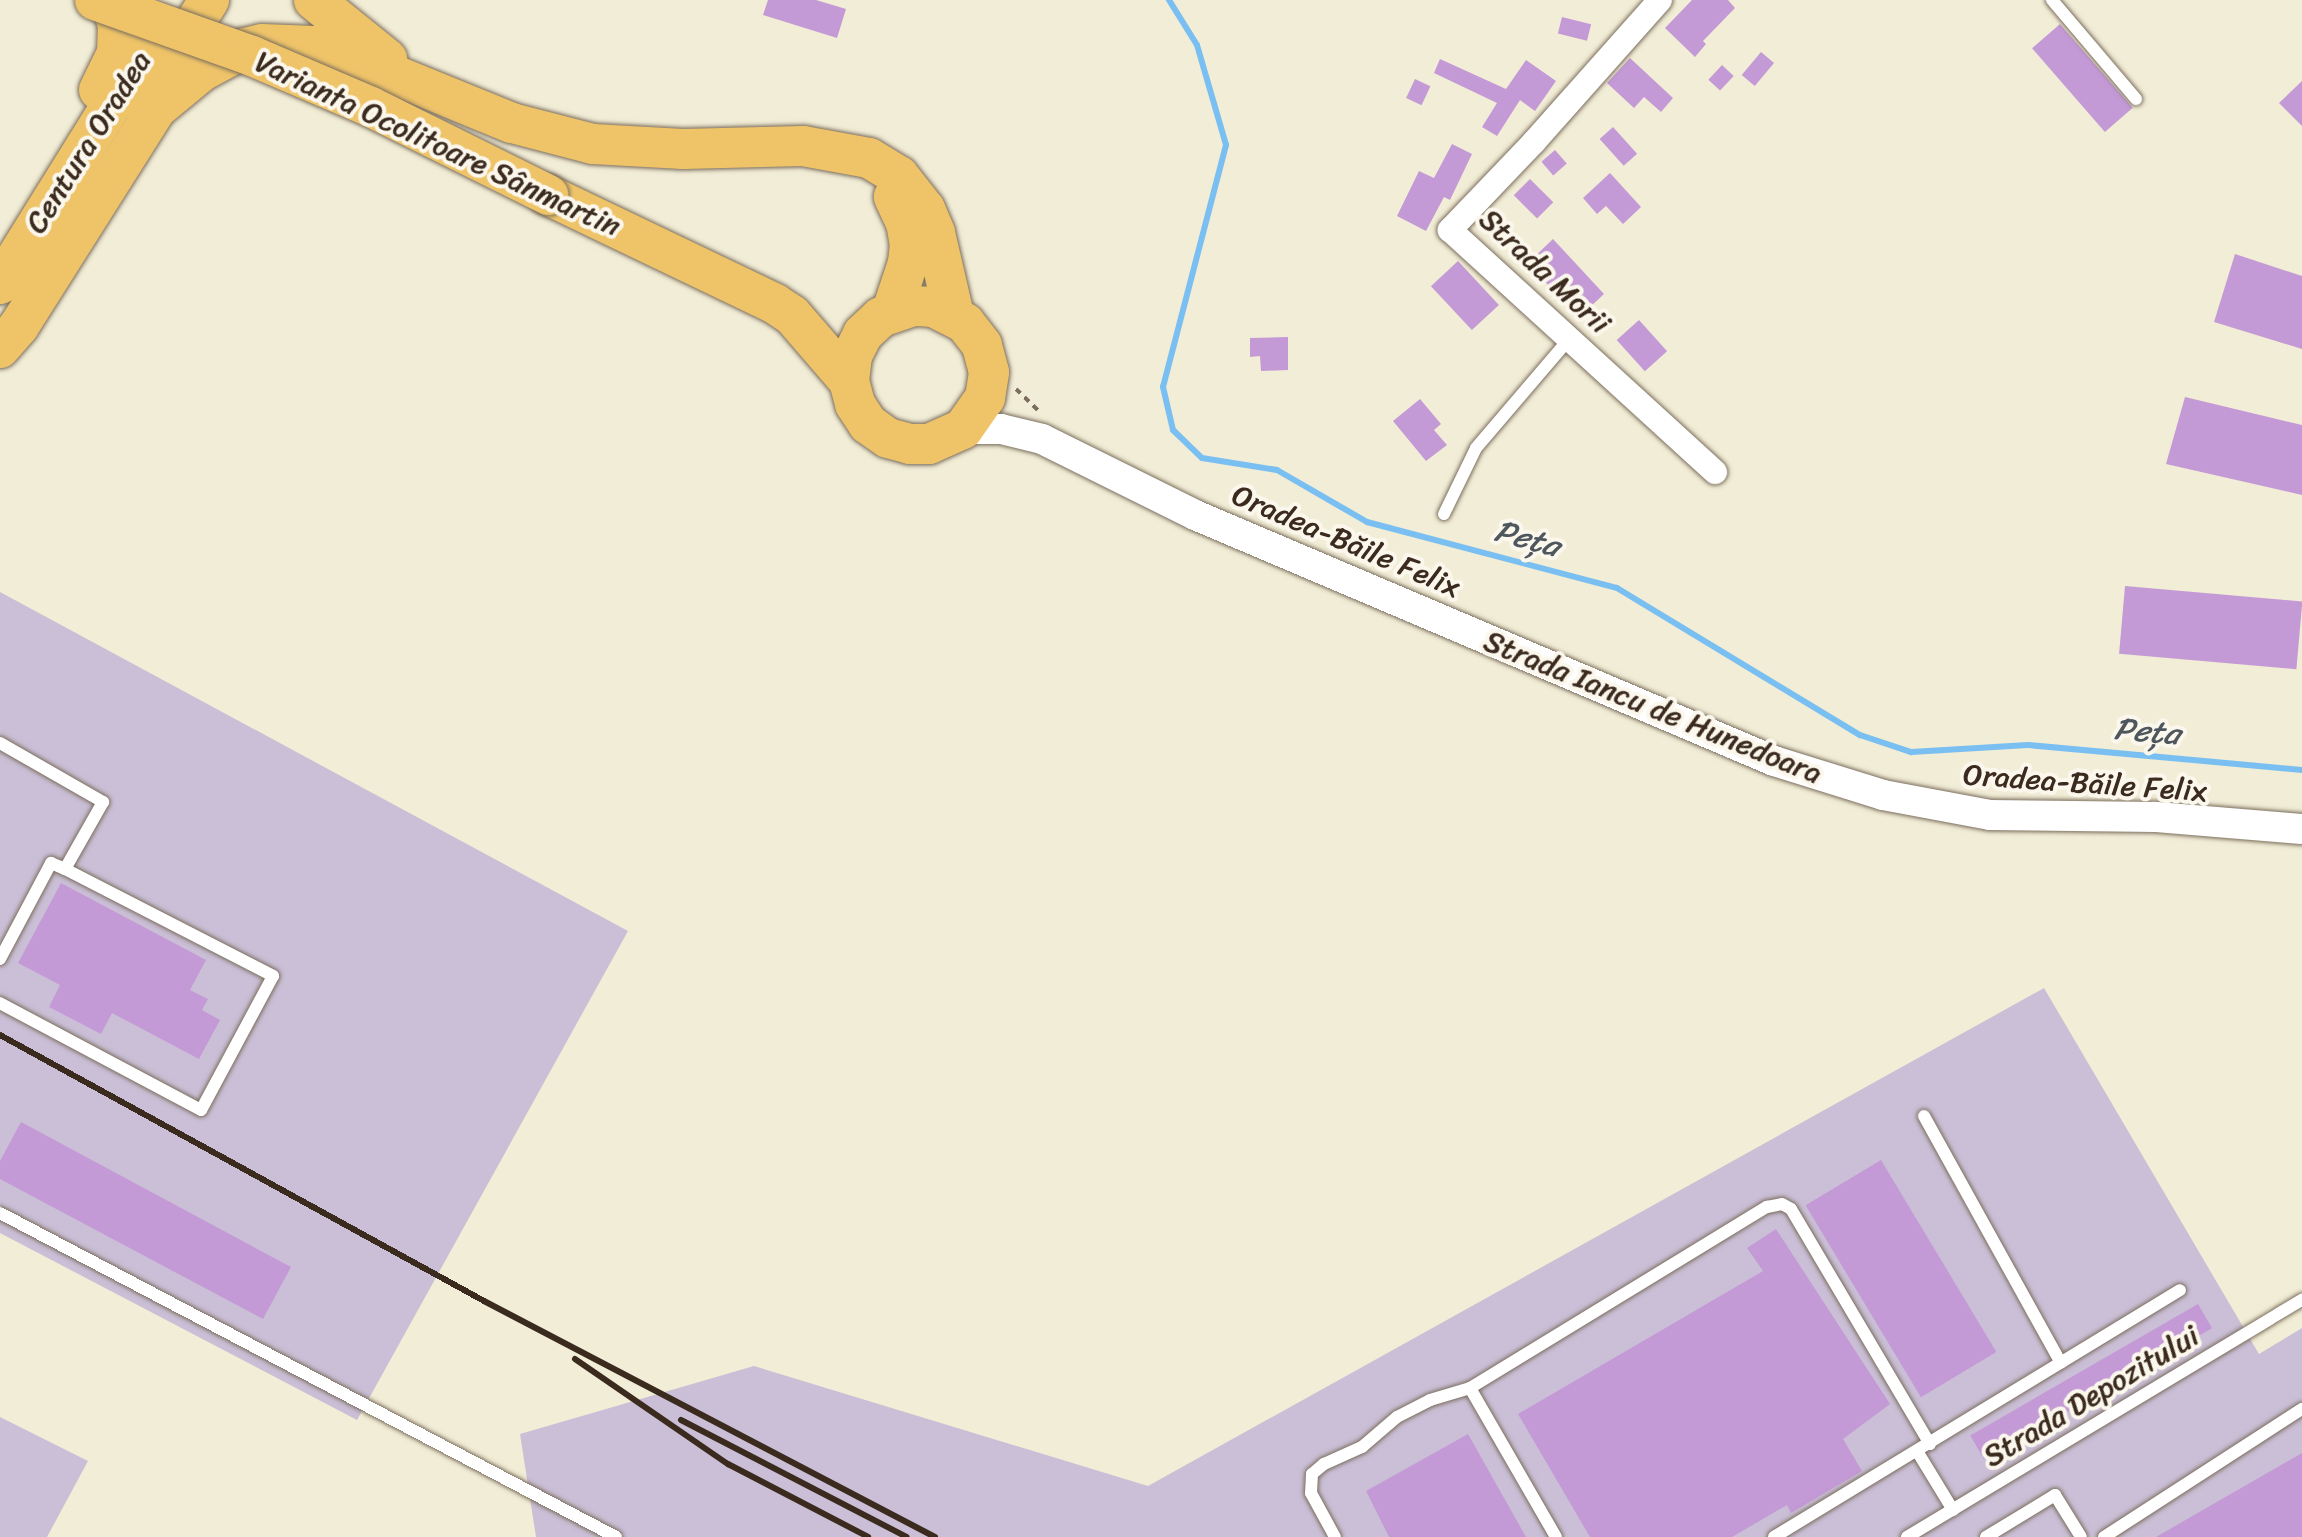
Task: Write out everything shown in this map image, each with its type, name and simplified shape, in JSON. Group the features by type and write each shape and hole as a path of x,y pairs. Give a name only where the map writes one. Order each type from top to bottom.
{"highway":[{"name":"Varianta Ocolitoare Sânmartin","path":"95,0 252,56 371,107 775,304 809,332 849,381"},
{"path":"0,244 86,113 111,68 119,40 110,0"},
{"name":"Centura Oradea","path":"0,284 177,0"},
{"name":"Centura Oradea","path":"0,321 209,0"},
{"path":"314,0 349,31 440,95"},
{"path":"0,348 19,326 156,109 191,79 227,56 262,44 314,46 375,66 512,123 593,144 683,149 803,146 848,153 893,171 912,188 925,209 935,233 954,315 982,345 989,372 980,410 963,429 929,444 910,444 888,438 868,424 855,404 849,381 856,344 882,318 908,263 906,223 888,188 848,153"},
{"name":"Varianta Ocolitoare Sânmartin","path":"775,304 882,318"},
{"path":"882,318 923,306 954,315"}],"street":[{"name":"Strada Morii","path":"1660,0 1534,142 1450,230 1715,472"},
{"name":"Strada Iancu de Hunedoara","path":"988,385 1042,439"},
{"name":"Strada Iancu de Hunedoara","path":"963,429 1001,429 1042,439 1195,515 1774,761 1883,795 1990,815 2156,817 2302,829"}],"lane":[{"path":"2052,0 2136,99"},
{"path":"1444,514 1476,448 1570,338"},
{"path":"0,743 103,802 65,869"},
{"path":"0,959 51,863 273,976 201,1110 0,1003"},
{"path":"1924,1116 2061,1363"},
{"path":"1335,1537 1311,1493 1312,1474 1324,1464 1362,1447 1397,1417 1430,1400 1470,1388 1767,1207 1782,1204 1791,1209 1930,1444"},
{"path":"0,1213 616,1537"},
{"path":"1774,1537 2180,1290"},
{"name":"Strada Depozitului","path":"1907,1537 1930,1531 1953,1510 2302,1300"},
{"path":"1470,1388 1556,1537"},
{"path":"2104,1537 2302,1409"},
{"path":"1917,1451 1953,1510"},
{"path":"1986,1537 2055,1495 2081,1537"}],"shaded area":[{"path":"0,592 628,931 357,1420 0,1233"},
{"path":"2044,988 2259,1354 2302,1328 2302,1537 536,1537 520,1434 754,1366 1148,1486"},
{"path":"0,1417 88,1461 47,1537 0,1537"}],"building":[{"path":"768,0 816,0 846,9 837,38 763,15"},
{"path":"1692,0 1728,0 1735,8 1703,41 1706,44 1695,57 1665,28"},
{"path":"1562,17 1591,24 1587,41 1558,33"},
{"path":"2060,24 2133,108 2105,132 2032,48"},
{"path":"1761,52 1774,63 1755,86 1742,75"},
{"path":"1630,58 1673,98 1661,112 1644,97 1634,108 1607,83"},
{"path":"1440,59 1506,89 1526,60 1556,81 1535,111 1520,100 1497,136 1482,127 1497,103 1434,73"},
{"path":"1722,65 1734,76 1720,91 1708,80"},
{"path":"1415,79 1430,86 1422,105 1406,98"},
{"path":"2302,81 2302,126 2279,103"},
{"path":"1613,127 1637,154 1624,166 1600,139"},
{"path":"1452,144 1472,154 1450,200 1444,197 1426,231 1397,216 1419,171 1434,178"},
{"path":"1555,150 1567,164 1553,175 1541,162"},
{"path":"1610,173 1641,207 1623,224 1606,206 1597,214 1583,198"},
{"path":"1530,179 1553,202 1537,219 1514,195"},
{"path":"1553,239 1604,294 1588,309 1568,287 1558,296 1528,263"},
{"path":"2235,254 2302,276 2302,349 2214,322"},
{"path":"1458,261 1499,305 1472,330 1431,286"},
{"path":"1639,320 1667,351 1645,371 1617,340"},
{"path":"1288,337 1288,370 1261,371 1260,356 1250,357 1250,338"},
{"path":"2185,397 2302,425 2302,495 2166,464"},
{"path":"1420,399 1441,424 1434,430 1447,445 1426,461 1393,421"},
{"path":"2125,586 2302,601 2296,669 2119,654"},
{"path":"61,883 206,960 190,990 208,999 202,1010 220,1020 199,1059 112,1013 101,1034 49,1007 60,985 18,963"},
{"path":"21,1122 291,1267 263,1319 0,1179 0,1161"},
{"path":"1881,1160 1996,1352 1921,1397 1806,1205"},
{"path":"1776,1229 1890,1404 1843,1439 1862,1471 1791,1513 1787,1505 1732,1537 1590,1537 1518,1414 1763,1271 1747,1248"},
{"path":"2198,1304 2212,1328 1984,1460 1970,1436"},
{"path":"1468,1434 1526,1537 1389,1537 1366,1491"},
{"path":"2302,1453 2302,1537 2156,1537"}],"waterway":[{"name":"Peța","path":"1169,0 1197,45 1226,145 1163,387 1173,430 1202,458 1277,470 1367,522 1617,588 1860,735 1911,752 2028,745 2302,770"}],"railway":[{"path":"0,1035 484,1301 935,1537"},
{"path":"575,1359 728,1464 868,1537"},
{"path":"681,1420 907,1537"}]}
